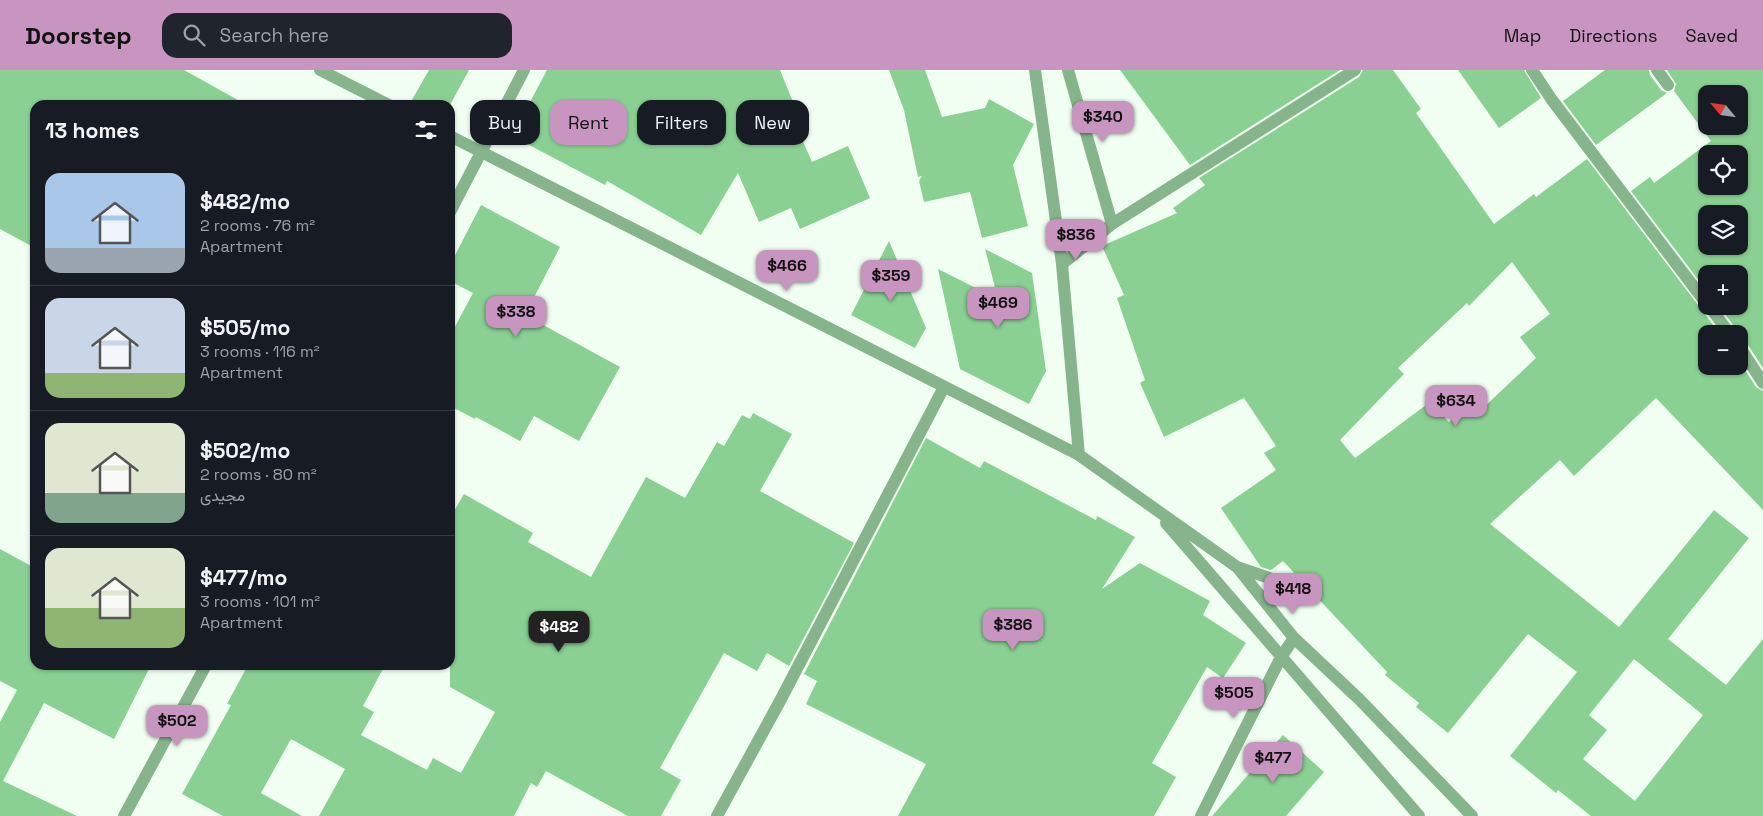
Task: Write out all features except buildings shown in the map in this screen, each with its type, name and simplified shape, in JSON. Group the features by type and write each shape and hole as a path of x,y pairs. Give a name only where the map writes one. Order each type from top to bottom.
{"street":[{"path":"320,70 379,100"},
{"path":"455,203 524,70"},
{"path":"1035,70 1062,264 1079,456"},
{"path":"1068,70 1112,224"},
{"path":"1062,264 1112,224 1355,70"},
{"path":"1532,70 1552,100 1698,292"},
{"path":"1657,70 1668,85"},
{"path":"455,138 1079,456 1237,567 1294,638 1359,699 1472,816"},
{"path":"1748,360 1763,383"},
{"path":"717,816 780,701 944,388"},
{"path":"1153,508 1419,816"},
{"path":"1237,567 1278,581"},
{"path":"1201,816 1281,657 1294,638"},
{"path":"124,816 203,670"}]}
